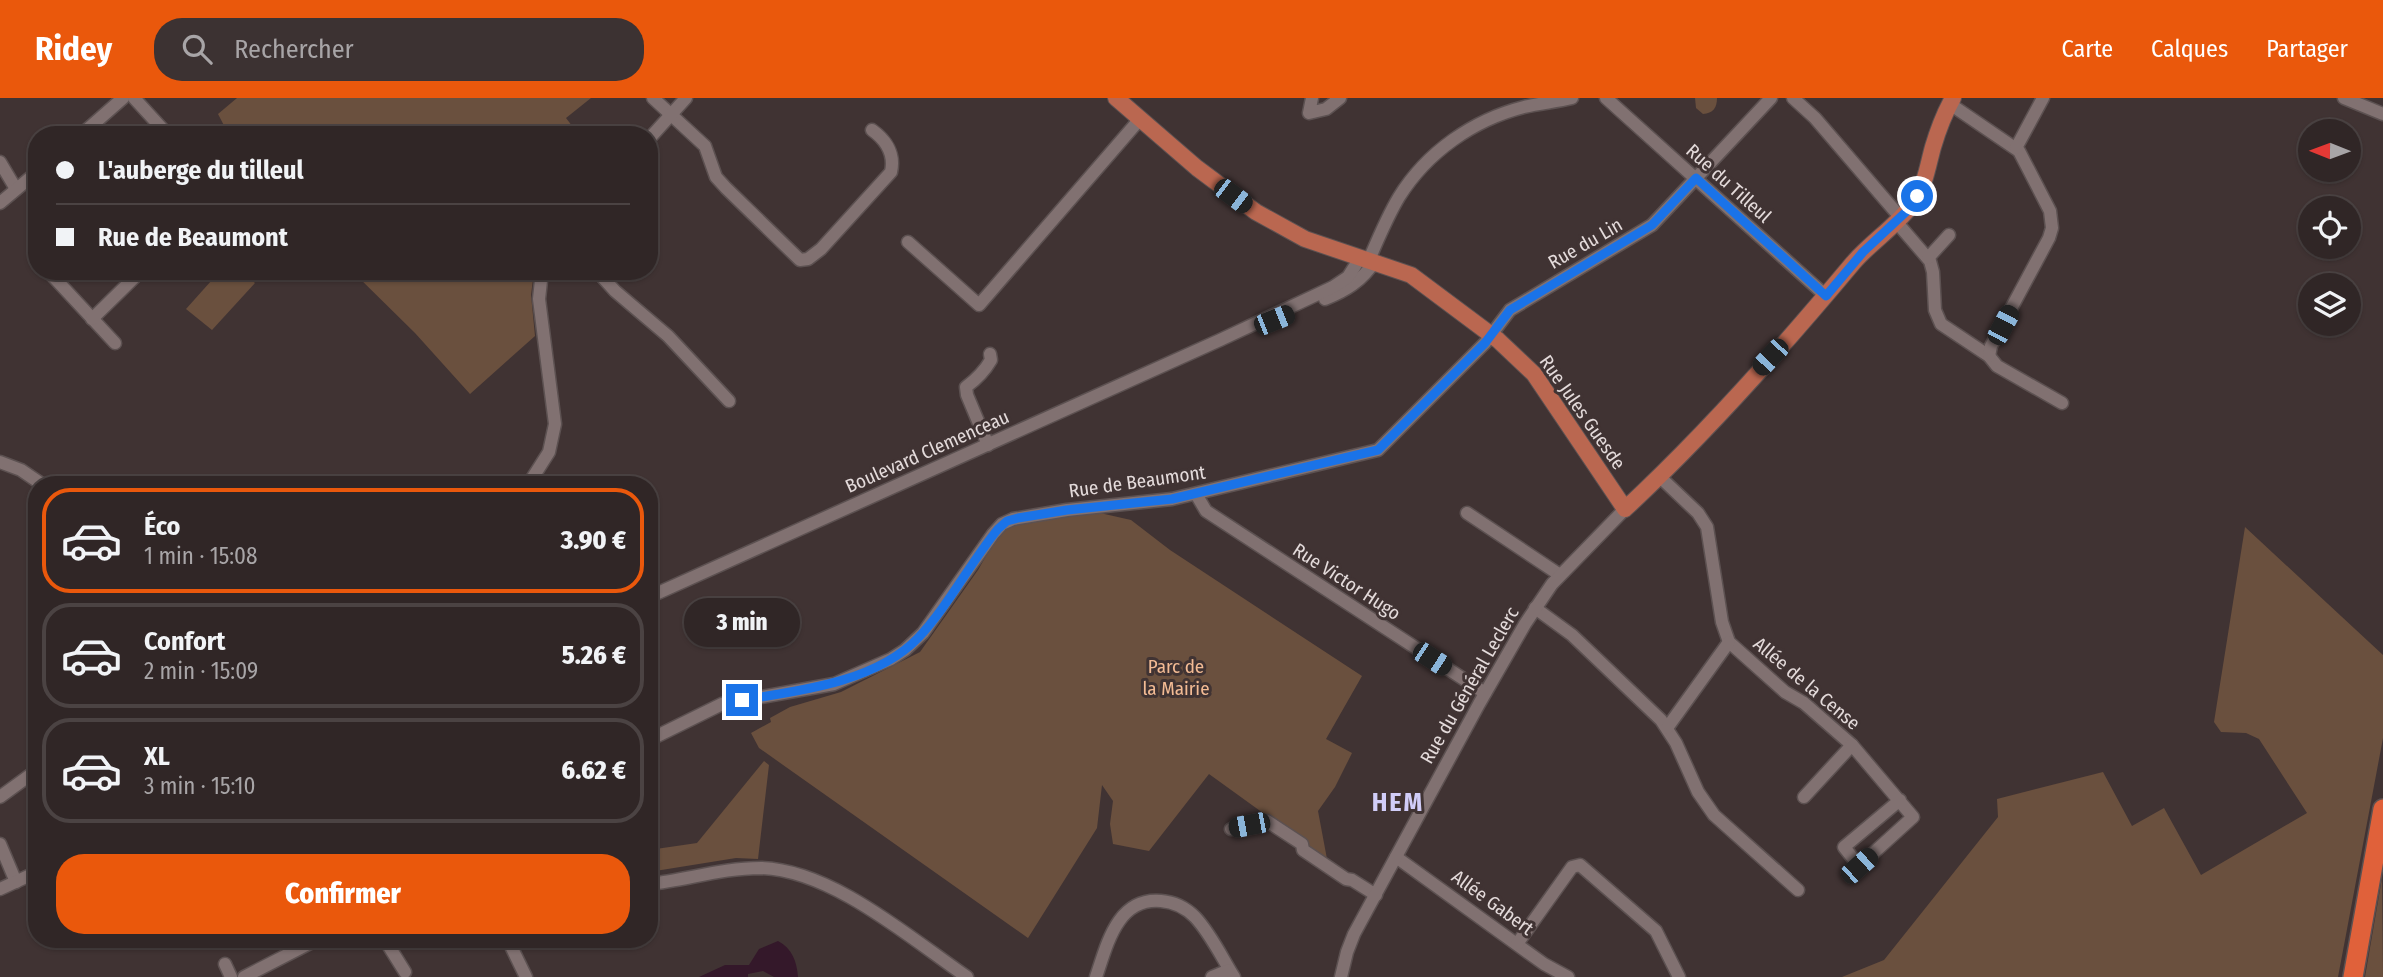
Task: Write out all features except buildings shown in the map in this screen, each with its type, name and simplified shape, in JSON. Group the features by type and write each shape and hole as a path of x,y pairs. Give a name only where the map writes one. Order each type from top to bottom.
{"highway":[{"path":"2353,977 2383,809"}],"main road":[{"name":"Rue Jules Guesde","path":"1116,98 1208,177 1256,212 1294,235 1417,278 1491,335 1534,373 1625,509"},
{"path":"1625,509 1659,477 1917,196 1937,132 1951,101"}],"street":[{"path":"90,126 123,98"},
{"path":"134,98 160,126"},
{"path":"653,98 705,146 716,177 800,260 808,259 821,249 891,172 892,156 884,139 872,130"},
{"path":"658,129 686,98"},
{"path":"1312,98 1309,113 1326,109 1340,98"},
{"name":"Boulevard Clemenceau","path":"658,593 1220,340 1348,289 1365,275 1367,260 1399,196 1417,172 1437,153 1459,135 1484,122 1539,101 1572,98"},
{"name":"Rue du Tilleul","path":"1606,98 1826,296"},
{"name":"Rue du Lin","path":"1491,335 1514,306 1652,225 1772,98"},
{"path":"1793,98 1815,118 1900,217 1899,225 1928,258 1933,272 1937,318 1941,324 1989,356 1997,366 2062,403"},
{"path":"2016,148 2043,98"},
{"path":"2344,98 2383,114"},
{"path":"1951,101 2016,148 2047,206 2052,228 1991,346 1989,356"},
{"path":"908,242 979,305 1140,119"},
{"path":"0,162 16,189"},
{"path":"0,203 28,179"},
{"path":"1928,258 1949,235"},
{"path":"56,280 115,343"},
{"path":"92,319 132,280"},
{"path":"534,476 549,452 555,424 541,314 541,280"},
{"path":"605,280 668,335 729,401"},
{"name":"Rue de Beaumont","path":"658,735 715,706 834,684 898,654 923,633 993,534 1007,521 1051,512 1165,500 1378,450 1491,335"},
{"path":"988,445 966,387 977,380 985,370 991,360 990,354"},
{"path":"0,462 30,476"},
{"name":"Allée de la Cense","path":"1659,477 1698,513 1707,527 1722,622 1729,642 1785,692 1804,703 1852,745 1900,800"},
{"name":"Rue Victor Hugo","path":"1196,494 1206,511 1485,693"},
{"name":"Rue du Général Leclerc","path":"1341,977 1350,944 1485,693 1535,608 1560,575 1625,509"},
{"path":"1467,513 1560,575"},
{"path":"1535,608 1591,653 1639,697 1667,728 1698,792 1714,815 1798,890"},
{"path":"1667,728 1729,642"},
{"path":"1804,797 1852,745"},
{"path":"0,797 28,777"},
{"path":"1900,800 1913,817 1859,866 1844,847 1900,800"},
{"path":"1231,829 1267,821 1302,844 1303,850 1346,880 1352,880 1376,895"},
{"path":"0,844 16,882"},
{"name":"Allée Gabert","path":"1396,857 1549,967 1568,977"},
{"path":"1517,944 1572,867 1580,864 1653,927 1679,977"},
{"path":"658,882 726,870 763,869 795,874 844,894 966,977"},
{"path":"0,889 28,877"},
{"path":"1099,976 1111,932 1122,916 1136,906 1155,901 1177,905 1194,916 1232,974 1212,977"},
{"path":"244,977 300,948"},
{"path":"390,948 405,972"},
{"path":"511,948 522,975"},
{"path":"225,964 231,977"}],"green space":[{"path":"237,98 591,98 566,118 572,126 224,126 218,114"},
{"path":"1695,98 1717,98 1716,105 1712,111 1703,114 1696,108"},
{"path":"212,280 252,280 255,283 212,330 186,309"},
{"path":"361,280 533,280 531,295 535,336 470,394 415,333"},
{"name":"Parc de la Mairie","path":"1100,513 1131,520 1170,550 1362,676 1326,739 1352,753 1335,787 1318,811 1327,859 1209,774 1149,851 1113,844 1110,824 1113,801 1102,785 1097,828 1028,938 759,748 751,733 790,707 841,692 920,652 978,570 1001,530 1027,521"},
{"path":"2245,527 2383,655 2383,738 2338,977 1842,977 1884,960 1998,817 1997,799 2103,772 2132,826 2164,808 2201,875 2307,813 2259,739 2246,733 2221,732 2214,722"},
{"path":"764,761 769,765 758,859 736,858 658,871 658,849 697,843"},
{"path":"2382,878 2383,977 2365,977"}],"shaded area":[{"path":"778,941 787,947 793,956 798,977 774,977 763,971 748,974 748,977 699,977 725,965 749,965 759,949"}],"district":[{"name":"HEM","path":"1398,802"}],"route":[{"path":"742,700 834,684 905,650 923,633 998,529 1007,521 1051,512 1172,499 1378,450 1485,343 1514,306 1652,225 1696,178 1826,296 1863,252 1908,210 1917,196"}]}
